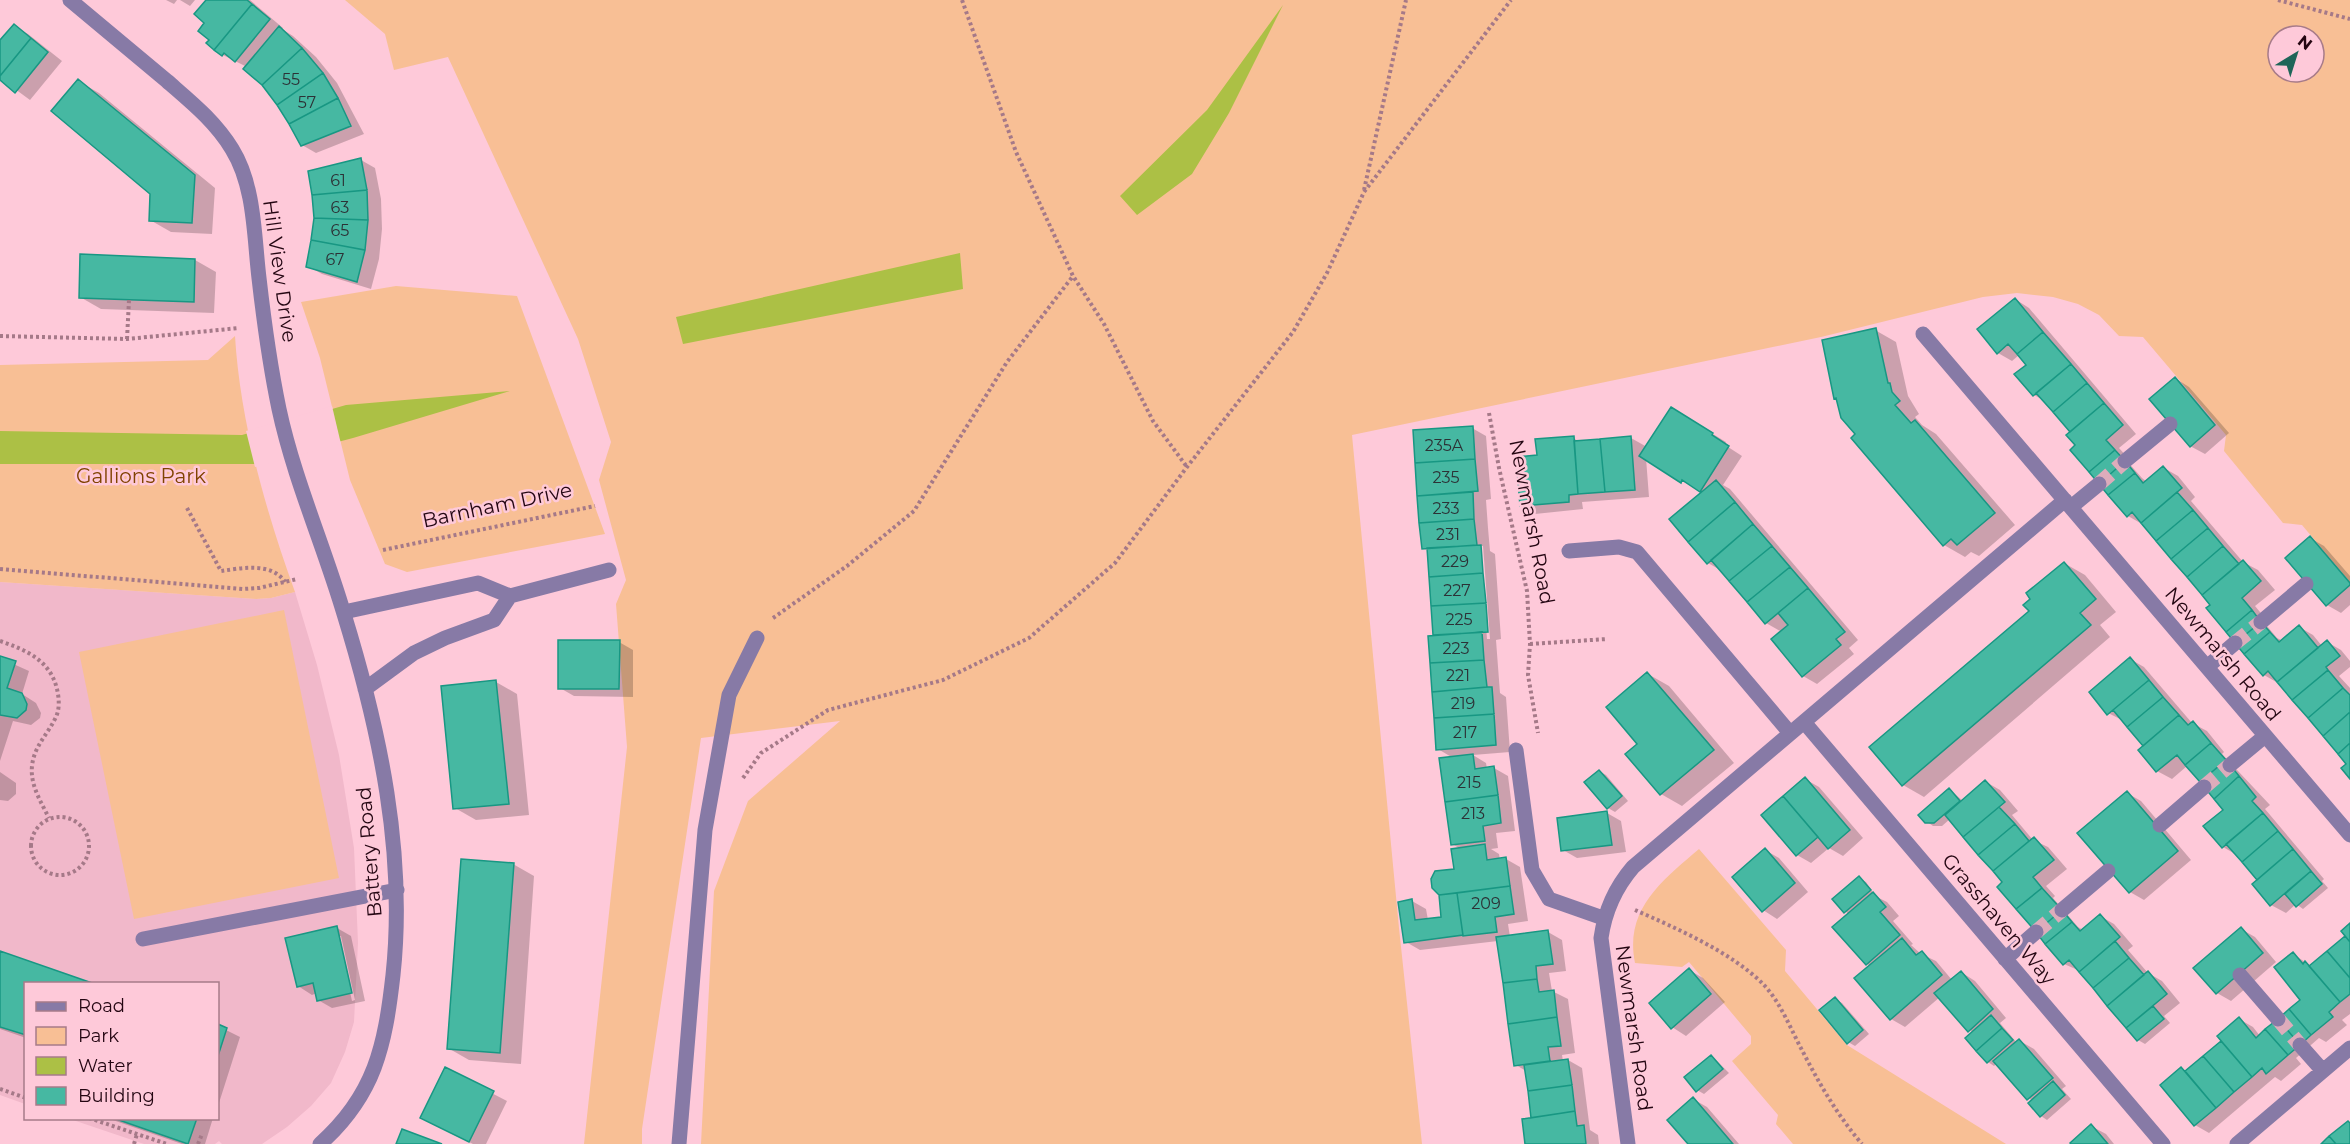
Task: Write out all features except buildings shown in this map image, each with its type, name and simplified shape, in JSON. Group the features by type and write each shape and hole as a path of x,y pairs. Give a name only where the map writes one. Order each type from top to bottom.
{"street":[{"name":"Hill View Drive","path":"70,0 211,120 234,151 249,198 264,324 280,412 303,491 344,612"},
{"name":"Newmarsh Road","path":"1923,334 2265,736 2347,827"},
{"path":"2125,461 2170,424"},
{"path":"2068,503 2098,484"},
{"name":"Newmarsh Road","path":"1628,1144 1601,938 1603,918 1621,881 1634,867 1790,733 2068,503"},
{"name":"Newmarsh Road","path":"1569,551 1619,547 1637,552 1790,733"},
{"path":"344,612 478,583 510,596 609,570"},
{"path":"2261,622 2306,584"},
{"path":"365,689 414,653 445,638 494,620 510,596"},
{"name":"Battery Road","path":"320,1144 337,1129 365,1089 382,1048 395,955 397,890 394,847 383,768 344,612"},
{"path":"679,1144 705,830 729,695 756,638"},
{"path":"2207,667 2235,643"},
{"name":"Grasshaven Way","path":"1804,722 2163,1144"},
{"path":"2230,765 2265,736"},
{"path":"1516,750 1532,870 1549,899 1603,918"},
{"path":"2160,825 2204,788"},
{"path":"2062,910 2108,871"},
{"path":"143,939 397,890"},
{"path":"2005,959 2036,932"},
{"path":"2240,975 2278,1019"},
{"path":"2300,1045 2323,1071"},
{"path":"2237,1144 2255,1138 2323,1071 2350,1048"}],"path":[{"path":"963,0 1016,152 1073,276 1104,324 1153,421 1187,467"},
{"path":"740,782 761,753 828,710 943,680 1029,638 1115,563 1293,332 1327,273 1364,192 1406,0"},
{"path":"1364,192 1511,0"},
{"path":"2278,0 2350,19"},
{"path":"756,638 773,617 847,566 915,511 1007,362 1073,276"},
{"path":"127,339 129,300"},
{"path":"0,336 127,339 233,328"},
{"name":"Newmarsh Road","path":"1489,413 1527,591 1530,644 1528,675 1538,737"},
{"name":"Barnham Drive","path":"383,550 595,506"},
{"path":"187,508 221,570 263,569 280,575 283,583"},
{"path":"0,569 243,589 297,579"},
{"path":"1530,644 1607,639"},
{"path":"0,641 37,657 50,670 56,684 59,698 57,715 36,748 32,767 33,784 49,818"},
{"path":"62,816 74,819 89,838 90,851 85,862 76,871 65,875 52,875 41,869 34,860 30,848 33,835 39,825 49,818 62,816"},
{"path":"1645,914 1723,954 1746,968 1766,987 1780,1008 1823,1091 1862,1144"},
{"path":"0,1089 24,1097"},
{"path":"92,1120 167,1144"},
{"path":"134,1144 137,1134"},
{"path":"198,1144 202,1134"}],"shaded area":[{"path":"0,582 256,599 295,592 317,665 339,755 354,848 358,943 354,1022 345,1052 331,1083 311,1106 287,1127 262,1144 222,1144 219,1141 215,1144 144,1144 73,1120 219,1120 219,982 24,982 24,1104 0,1095"}],"green space":[{"path":"345,0 2350,0 2350,582 2302,525 2283,523 2224,451 2226,435 2143,337 2119,336 2099,315 2078,304 2053,297 2017,293 1983,297 1821,337 1352,435 1422,1144 701,1144 714,891 748,801 840,721 701,738 642,1129 642,1144 584,1144 627,747 616,604 626,580 599,480 611,442 578,339 448,57 394,70 385,34"},
{"path":"396,286 517,296 605,534 407,572 385,564 350,480 320,358 301,302"},
{"name":"Gallions Park","path":"235,336 242,401 256,466 295,592 256,599 0,582 0,365 208,360"},
{"path":"284,610 339,878 134,919 79,652"},
{"path":"1699,849 1786,950 1785,971 1847,1045 2006,1144 1793,1144 1776,1124 1778,1115 1732,1061 1751,1044 1751,1036 1689,962 1682,967 1635,963 1633,944 1635,927 1641,911 1660,884"}],"water":[{"path":"1283,5 1229,113 1192,174 1137,215 1120,196 1207,110"},
{"path":"960,253 963,289 683,344 676,317"},
{"path":"510,391 353,438 254,464 0,464 0,431 242,435 346,405"}],"pier":[{"path":"332,406 341,444 255,467 246,431"}],"tunnel":[{"path":"2099,484 2125,461"},
{"path":"2235,643 2261,622"},
{"path":"2204,787 2230,765"},
{"path":"2036,932 2062,910"},
{"path":"2278,1019 2300,1045"}]}
